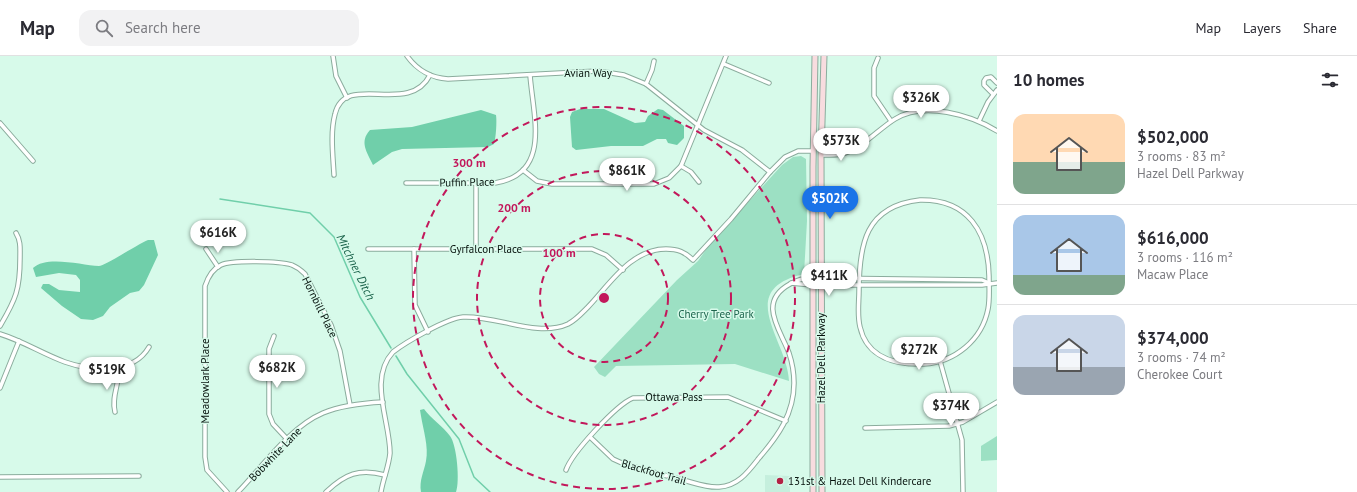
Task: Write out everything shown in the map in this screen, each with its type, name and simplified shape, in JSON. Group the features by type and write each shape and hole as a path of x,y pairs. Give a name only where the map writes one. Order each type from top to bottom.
{"main road":[{"name":"Hazel Dell Parkway","path":"813,492 812,278 815,56"},
{"name":"Hazel Dell Parkway","path":"822,492 821,155 824,56"}],"street":[{"path":"333,56 336,76 347,98"},
{"name":"Avian Way","path":"407,56 417,67 430,75 452,79 605,71 624,75 646,84 698,125 742,150 770,172"},
{"path":"523,170 537,181 552,184 647,185 662,182 675,174 681,166 726,56"},
{"path":"878,58 874,68 874,96 876,102 891,122"},
{"path":"646,84 654,61"},
{"path":"724,64 769,83"},
{"path":"334,175 334,116 340,104 347,98 361,94 411,93 423,86 430,75"},
{"name":"Puffin Place","path":"406,183 476,183 506,181 523,170 533,154 536,144 530,75"},
{"path":"993,94 984,85 984,81 986,78 991,77 997,83"},
{"path":"979,121 993,94 997,90"},
{"path":"821,155 847,153 905,114 923,111 948,113 979,121 997,131"},
{"path":"0,124 34,161"},
{"path":"822,147 853,148"},
{"path":"381,492 390,453 381,377 387,360 401,346 445,322 463,317 477,317 539,328 552,329 563,326 579,316 634,259 656,250 682,251 693,260 731,220 770,172 785,157 792,153 813,151"},
{"path":"681,166 691,172 699,182"},
{"path":"476,183 476,249"},
{"path":"926,200 951,206 967,216 974,223 984,238 987,250 989,283 988,310 980,331 963,350 940,361 902,364 886,359 875,352 866,341 860,327 859,282 862,246 868,231 875,222 887,212 901,204 926,200"},
{"path":"0,326 14,302 19,286 20,242 16,233"},
{"path":"206,249 218,266"},
{"name":"Gyrfalcon Place","path":"368,249 597,250 606,255 623,270"},
{"path":"414,249 415,305 428,332"},
{"name":"Hornbill Place","path":"218,266 232,262 284,263 298,267 305,274 330,325 340,351 350,406"},
{"name":"Meadowlark Place","path":"218,266 208,277 205,286 205,457 207,470 228,492"},
{"name":"Blackfoot Trail","path":"590,437 618,462 705,485 718,487 731,484 743,477 774,441 786,421 793,397 794,376 789,353 774,318 773,308 778,293 796,280 812,278"},
{"path":"821,278 859,282 982,285 997,283"},
{"path":"821,285 859,282 982,280 989,283"},
{"path":"791,284 812,285"},
{"path":"0,334 72,364 95,368 119,367 138,360 148,347"},
{"path":"274,336 269,349 269,414 273,424 287,439"},
{"path":"0,388 19,341"},
{"path":"940,361 963,445 963,492"},
{"path":"116,412 113,400 119,375 119,367"},
{"name":"Ottawa Pass","path":"566,470 571,458 590,437 623,404 633,398 734,398 786,421"},
{"name":"Bobwhite Lane","path":"238,492 297,429 313,418 335,409 383,402"},
{"path":"865,428 940,428 958,424 997,402"},
{"path":"326,492 337,481 355,473 366,472 385,475"},
{"path":"0,477 139,476"}],"shaded area":[{"path":"580,109 604,109 635,123 645,122 648,116 658,109 663,110 684,126 684,138 677,145 668,143 666,139 657,139 643,146 611,146 576,150 572,147 570,117 572,112"},
{"path":"481,110 496,115 495,141 494,144 488,147 402,149 392,152 373,165 365,147 365,139 370,130 412,127"},
{"path":"148,240 154,240 158,255 144,285 139,291 130,293 110,307 103,316 93,320 81,319 62,306 41,288 43,284 49,284 59,290 80,292 80,280 76,275 59,273 36,277 33,268 39,264 55,261 99,266"},
{"path":"424,409 447,432 452,441 457,464 458,480 456,492 421,492 421,480 427,456 420,410"},
{"path":"765,475 790,476 790,492 765,492"}],"green space":[{"name":"Cherry Tree Park","path":"801,156 806,159 807,221 804,274 783,282 772,292 768,304 770,318 786,366 789,381 735,364 616,366 605,377 599,374 594,367 677,280 698,261 710,244 782,165 793,157"},
{"path":"997,436 997,460 981,461 981,446"}],"waterway":[{"name":"Mitchner Ditch","path":"220,199 310,213 334,237 360,297 391,348"},
{"name":"Mitchner Ditch","path":"396,356 407,374 459,439 474,477 490,492"}],"place":[{"name":"131st & Hazel Dell Kindercare","path":"780,481"}]}
